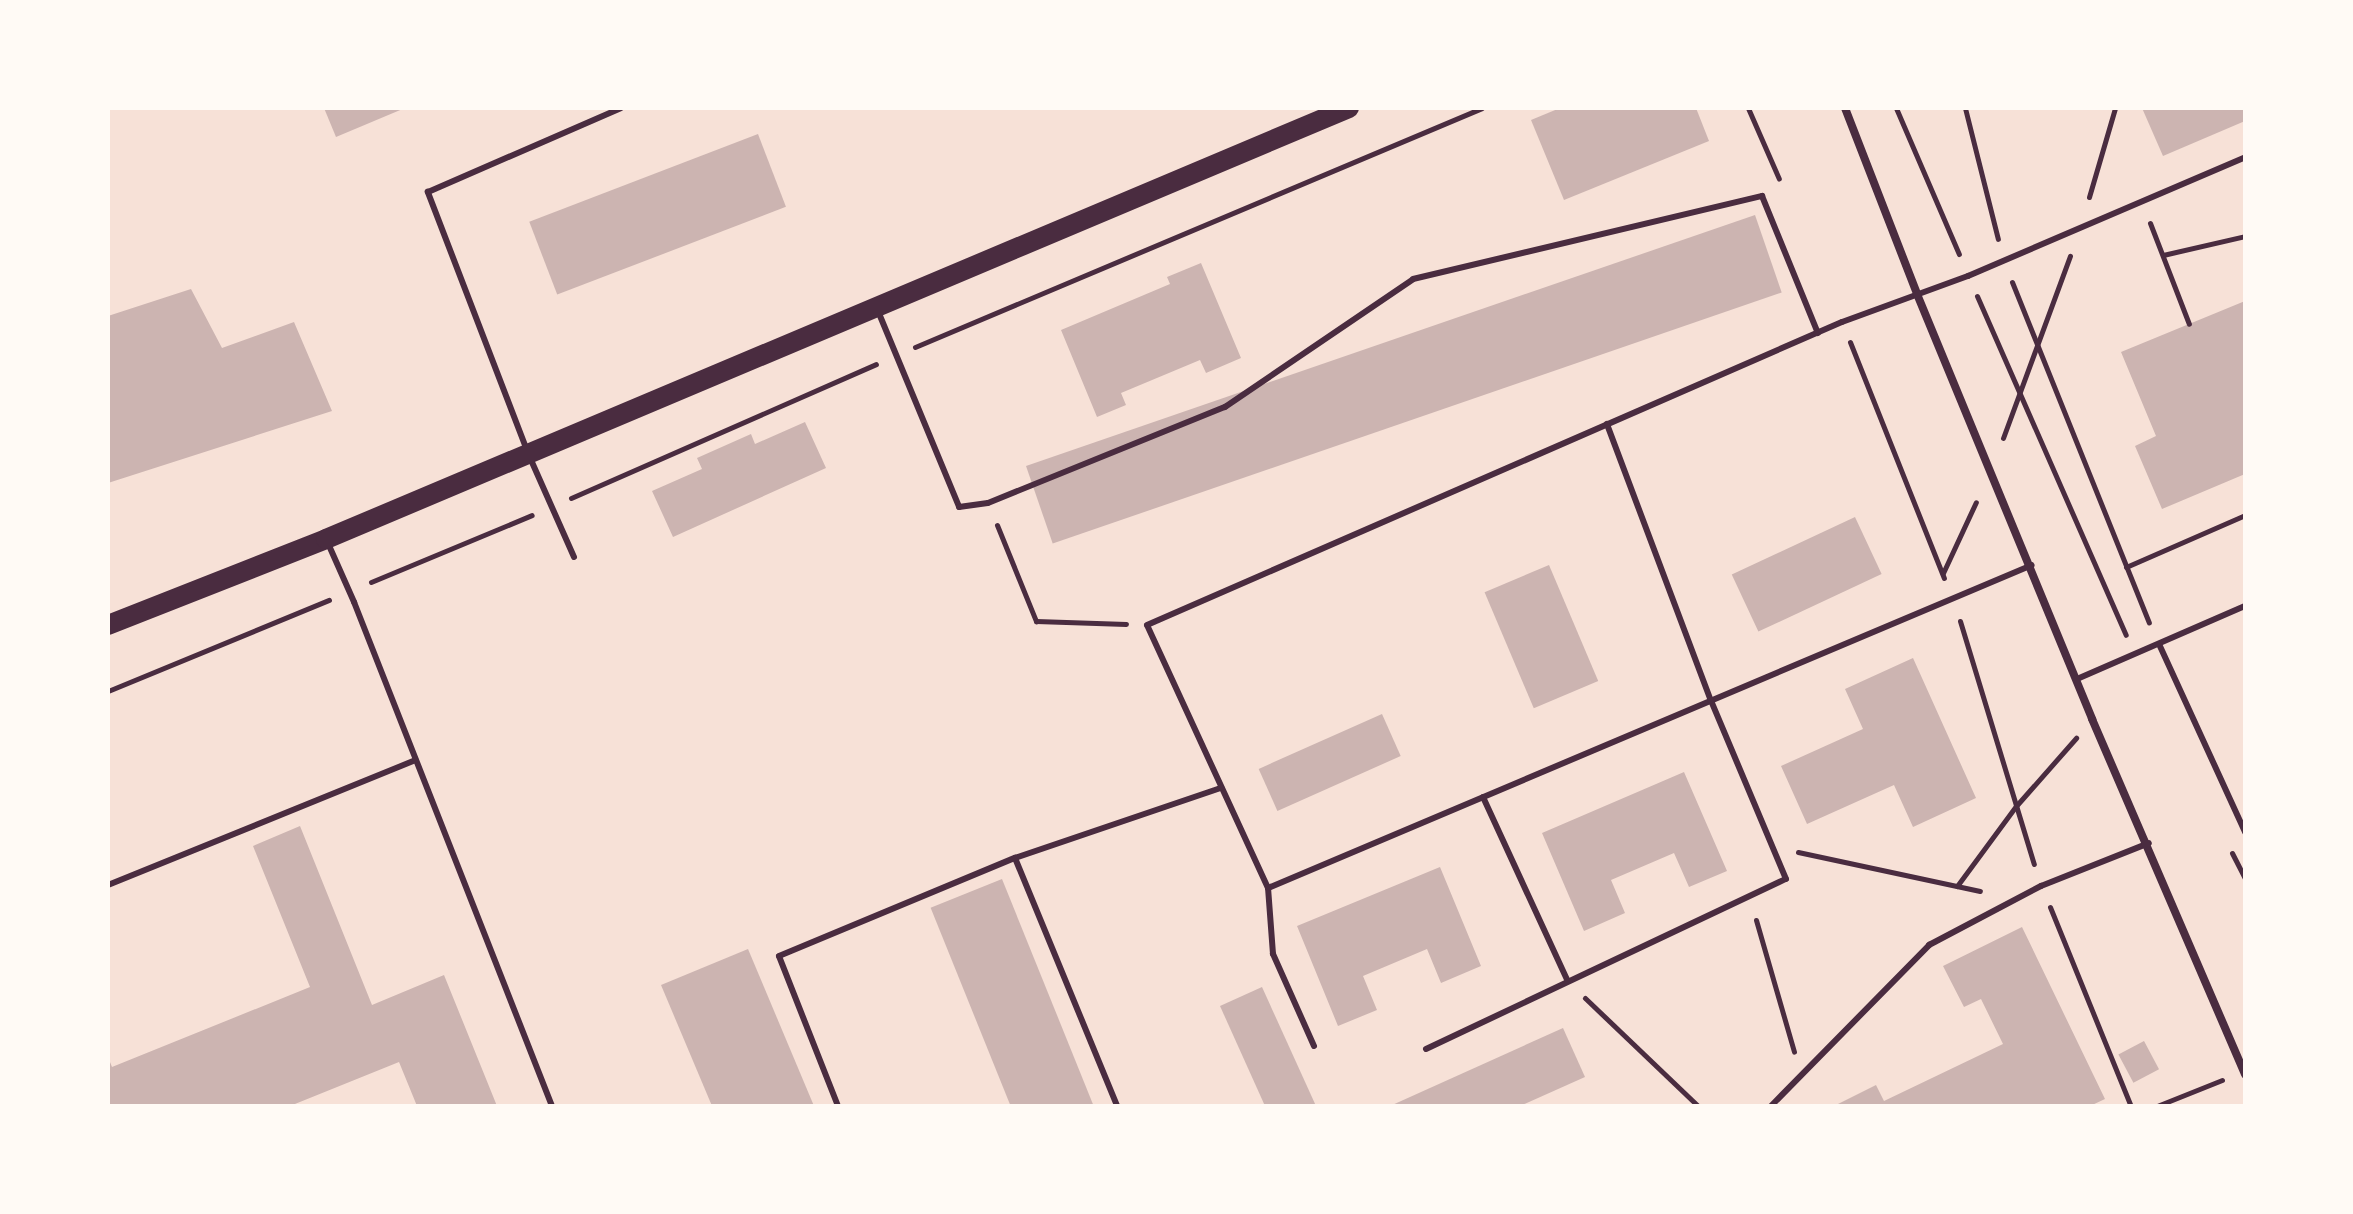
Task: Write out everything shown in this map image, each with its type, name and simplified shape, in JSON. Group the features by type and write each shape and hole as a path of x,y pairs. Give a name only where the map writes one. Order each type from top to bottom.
{"main road":[{"path":"108,625 326,539 1349,108"}],"street":[{"path":"1845,108 1917,294 2032,565 2092,719 2149,843 2244,1072"}],"lane":[{"path":"574,557 528,453 428,192 621,108"},
{"path":"1314,1046 1273,954 1268,888 1147,625 1818,333 2003,262 2245,157"},
{"path":"876,307 959,507 988,503 1225,407 1413,279 1762,196 1818,333"},
{"path":"1426,1049 1786,879 1711,701 1607,424"},
{"path":"326,539 552,1106"},
{"path":"1268,888 2032,565"},
{"path":"2077,679 2245,606"},
{"path":"2159,644 2245,832"},
{"path":"108,885 416,760"},
{"path":"838,1106 779,956 1015,858 1221,788"},
{"path":"1483,797 1567,980"},
{"path":"1771,1106 1929,945 2016,899 2149,843"},
{"path":"1015,858 1117,1106"}],"path":[{"path":"108,691 552,507 898,355 1482,108"},
{"path":"1896,108 2135,656"},
{"path":"1965,108 2003,262 2159,644"},
{"path":"1943,574 1991,469 2081,228 2115,108"},
{"path":"2140,200 2189,324"},
{"path":"2163,255 2245,236"},
{"path":"988,503 1036,621 1147,625"},
{"path":"2126,567 2245,515"},
{"path":"1957,886 2016,806 2092,719"},
{"path":"1772,846 2016,899"},
{"path":"2231,851 2245,878"},
{"path":"1749,896 1801,1078"},
{"path":"1567,980 1698,1106"},
{"path":"2157,1106 2170,1104 2244,1072"}],"building":[{"path":"324,108 405,108 336,137"},
{"path":"1560,108 1696,108 1709,141 1564,200 1531,120"},
{"path":"2142,108 2245,108 2245,121 2163,156"},
{"path":"758,134 786,207 557,295 529,222"},
{"path":"1755,215 1782,293 1053,544 1026,466"},
{"path":"1201,263 1241,358 1206,373 1200,360 1121,393 1126,405 1097,417 1061,330 1170,284 1167,277"},
{"path":"191,289 222,348 294,322 332,411 108,483 108,316"},
{"path":"2245,301 2245,474 2162,509 2135,446 2156,436 2121,352"},
{"path":"805,422 826,468 673,537 652,491 702,469 697,458 751,434 755,444"},
{"path":"1855,517 1882,574 1758,632 1732,574"},
{"path":"1549,565 1598,681 1534,708 1485,592"},
{"path":"1913,658 1976,798 1913,827 1894,785 1807,824 1781,766 1863,729 1845,689"},
{"path":"1382,714 1401,756 1277,811 1259,769"},
{"path":"1684,772 1727,871 1689,887 1674,853 1611,880 1625,913 1584,931 1542,833"},
{"path":"300,826 372,1005 444,975 497,1106 417,1106 399,1062 290,1106 108,1106 108,1057 112,1067 310,987 253,846"},
{"path":"1440,867 1481,966 1441,983 1427,949 1363,976 1377,1010 1338,1026 1297,926"},
{"path":"1002,879 1094,1106 1011,1106 931,908"},
{"path":"2022,927 2105,1099 2090,1106 1834,1106 1876,1085 1884,1101 2003,1044 1981,999 1964,1007 1943,966"},
{"path":"748,949 814,1106 712,1106 661,985"},
{"path":"1262,987 1316,1106 1265,1106 1220,1006"},
{"path":"1563,1028 1585,1077 1520,1106 1390,1106"},
{"path":"2144,1041 2159,1069 2133,1083 2118,1055"}]}
